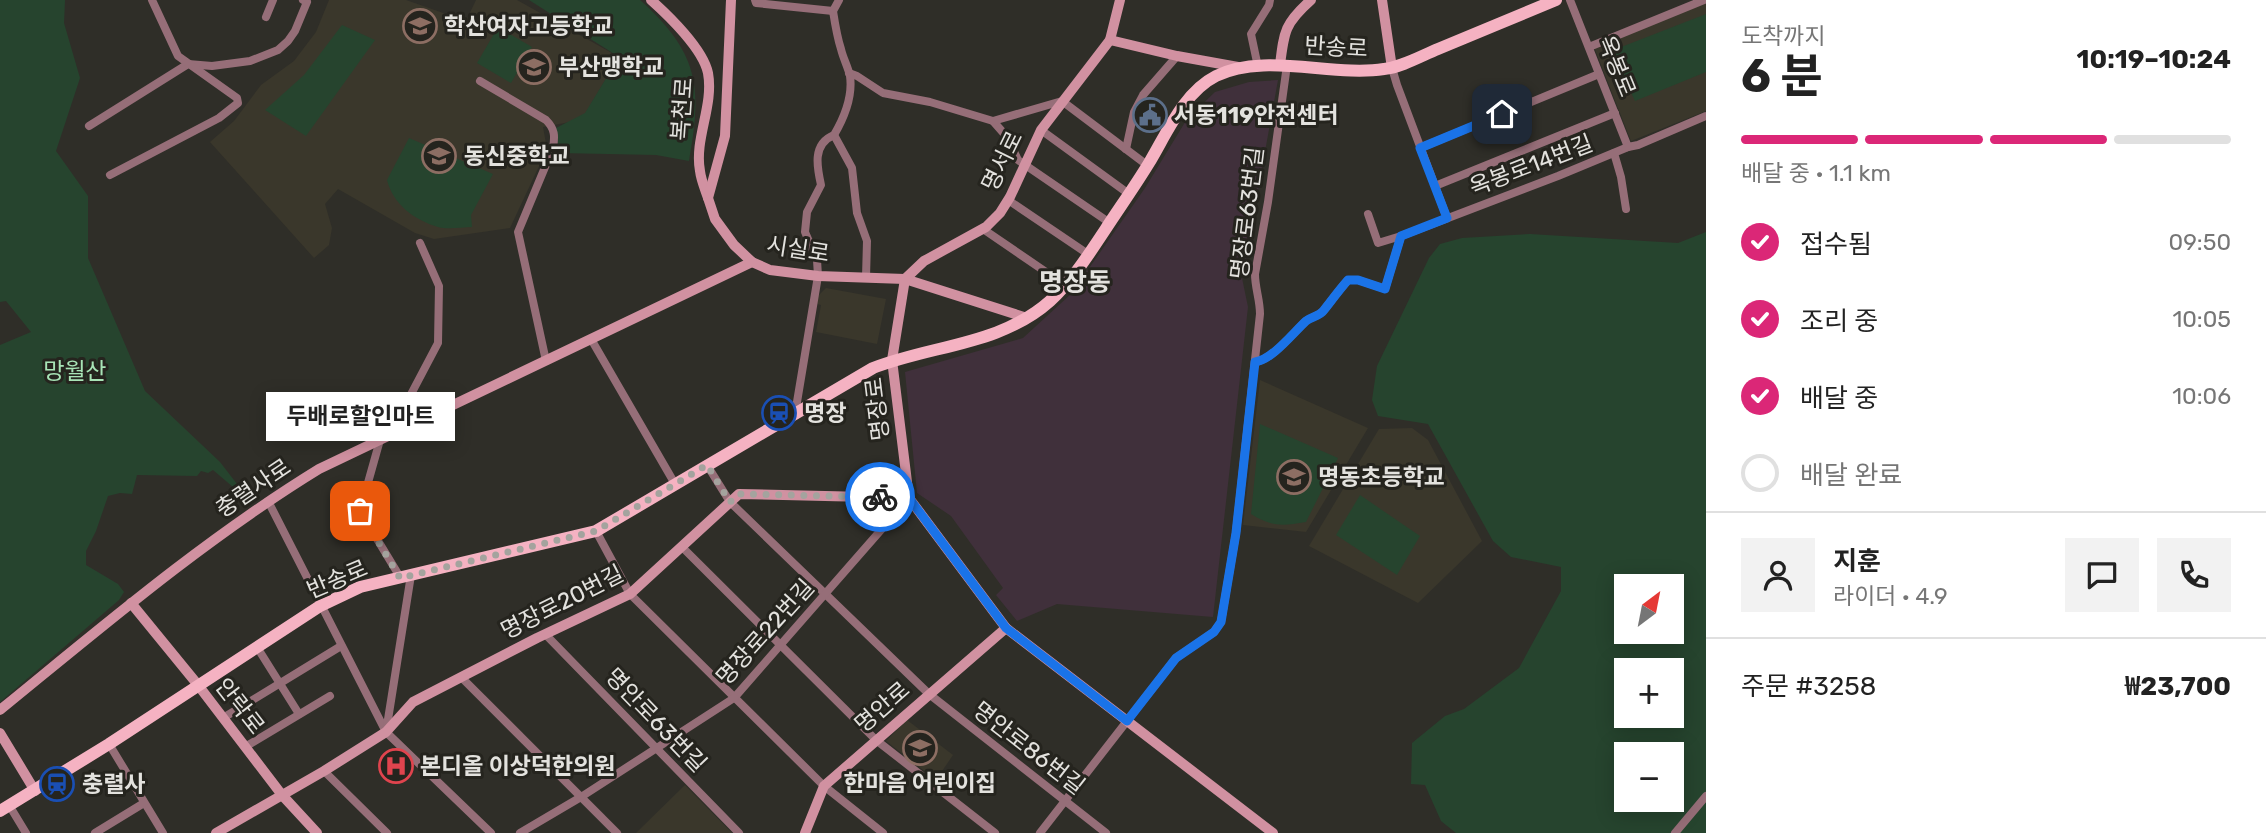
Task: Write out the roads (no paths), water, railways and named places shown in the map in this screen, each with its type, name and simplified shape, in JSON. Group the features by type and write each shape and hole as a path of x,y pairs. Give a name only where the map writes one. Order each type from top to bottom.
{"main road":[{"name":"반송로","path":"5,808 320,606 360,587 596,531 873,368 892,360 982,338 1027,318 1049,302 1065,285 1110,223 1176,117 1198,89 1215,76 1238,67 1283,65 1352,71 1392,68 1556,0"}],"street":[{"path":"110,175 237,106 237,98 178,57 152,0"},
{"path":"266,17 273,0"},
{"path":"89,126 188,64 212,66 250,61 278,50 295,31 307,2 303,0"},
{"name":"복천로","path":"651,0 668,15 701,56 707,70 708,97 699,170 708,198"},
{"path":"708,198 725,136 731,0"},
{"path":"755,0 756,3 833,11"},
{"path":"795,414 818,276 817,260 805,232 807,212 821,185 816,168 817,152 829,137 834,135 847,108 850,91 849,73 841,51 833,11 839,0"},
{"name":"명서로","path":"905,279 924,261 983,229 1000,213 1041,130 1110,40 1120,0"},
{"path":"1258,67 1251,34 1270,0"},
{"path":"1283,65 1287,26 1311,0"},
{"path":"1382,0 1392,68 1447,218"},
{"name":"옥봉로","path":"1570,0 1628,147"},
{"path":"1589,47 1704,0"},
{"path":"1110,40 1238,67"},
{"path":"1126,149 1134,112 1143,95 1177,56"},
{"name":"명장로63번길","path":"1040,833 1176,658 1214,632 1221,622 1236,533 1260,314 1255,274 1268,202 1283,65"},
{"path":"849,73 883,93 930,102 993,121 1007,136 1018,160 1110,223"},
{"path":"1420,148 1600,74"},
{"path":"481,81 546,120 555,135 553,148 518,232 546,361"},
{"path":"1062,101 1147,165"},
{"name":"명서로","path":"993,121 1062,101"},
{"path":"1435,187 1615,113"},
{"name":"옥봉로14번길","path":"1368,214 1378,243 1558,176 1706,116"},
{"path":"1041,130 1129,194"},
{"path":"834,135 852,169 857,213 867,241 866,277"},
{"path":"1614,153 1626,209"},
{"name":"시실로","path":"708,198 715,219 734,245 752,262 770,270 818,276 905,279 1027,318"},
{"path":"1008,200 1088,254"},
{"path":"983,229 1065,285"},
{"path":"1255,362 1262,361 1296,333 1306,321 1324,312 1348,280 1358,280 1385,289 1401,236"},
{"path":"386,732 406,576 360,511 384,438 438,343 439,286 420,243"},
{"name":"충렬사로","path":"0,710 131,603 268,501 319,469 752,262"},
{"name":"명장로","path":"905,279 892,360 909,498 1006,628 1127,721 1259,829 1273,833"},
{"path":"591,339 675,484"},
{"name":"명안로86번길","path":"707,465 730,502 929,694 1106,833"},
{"path":"730,502 739,494 909,498"},
{"name":"명장로22번길","path":"520,833 734,698 909,498"},
{"path":"268,501 386,732 491,833"},
{"name":"명장로20번길","path":"216,833 386,732 413,702 630,594 730,502"},
{"path":"596,531 630,594 824,786 879,832"},
{"path":"682,547 876,740 995,833"},
{"name":"안락로","path":"131,603 282,795 317,833"},
{"name":"명안로","path":"805,833 824,786 1006,628"},
{"name":"명안로63번길","path":"546,635 739,833"},
{"path":"223,718 341,646"},
{"path":"257,647 299,714"},
{"path":"461,677 617,833"},
{"path":"245,747 330,696"},
{"path":"0,733 35,790"},
{"path":"108,744 163,833"},
{"path":"324,771 387,833"},
{"path":"1675,833 1706,796"},
{"path":"96,833 144,803"},
{"path":"5,808 26,833"}],"place":[{"name":"학산여자고등학교","path":"420,26"},
{"name":"부산맹학교","path":"534,67"},
{"name":"서동119안전센터","path":"1150,115"},
{"name":"동신중학교","path":"439,156"},
{"name":"명장","path":"779,413"},
{"name":"명동초등학교","path":"1294,477"},
{"name":"두배로할인마트","path":"360,511"},
{"name":"한마음 어린이집","path":"920,748"},
{"name":"본디올 이상덕한의원","path":"396,766"},
{"name":"충렬사","path":"57,784"}],"district":[{"name":"명장동","path":"1075,282"}],"park label":[{"name":"망월산","path":"75,371"}]}
